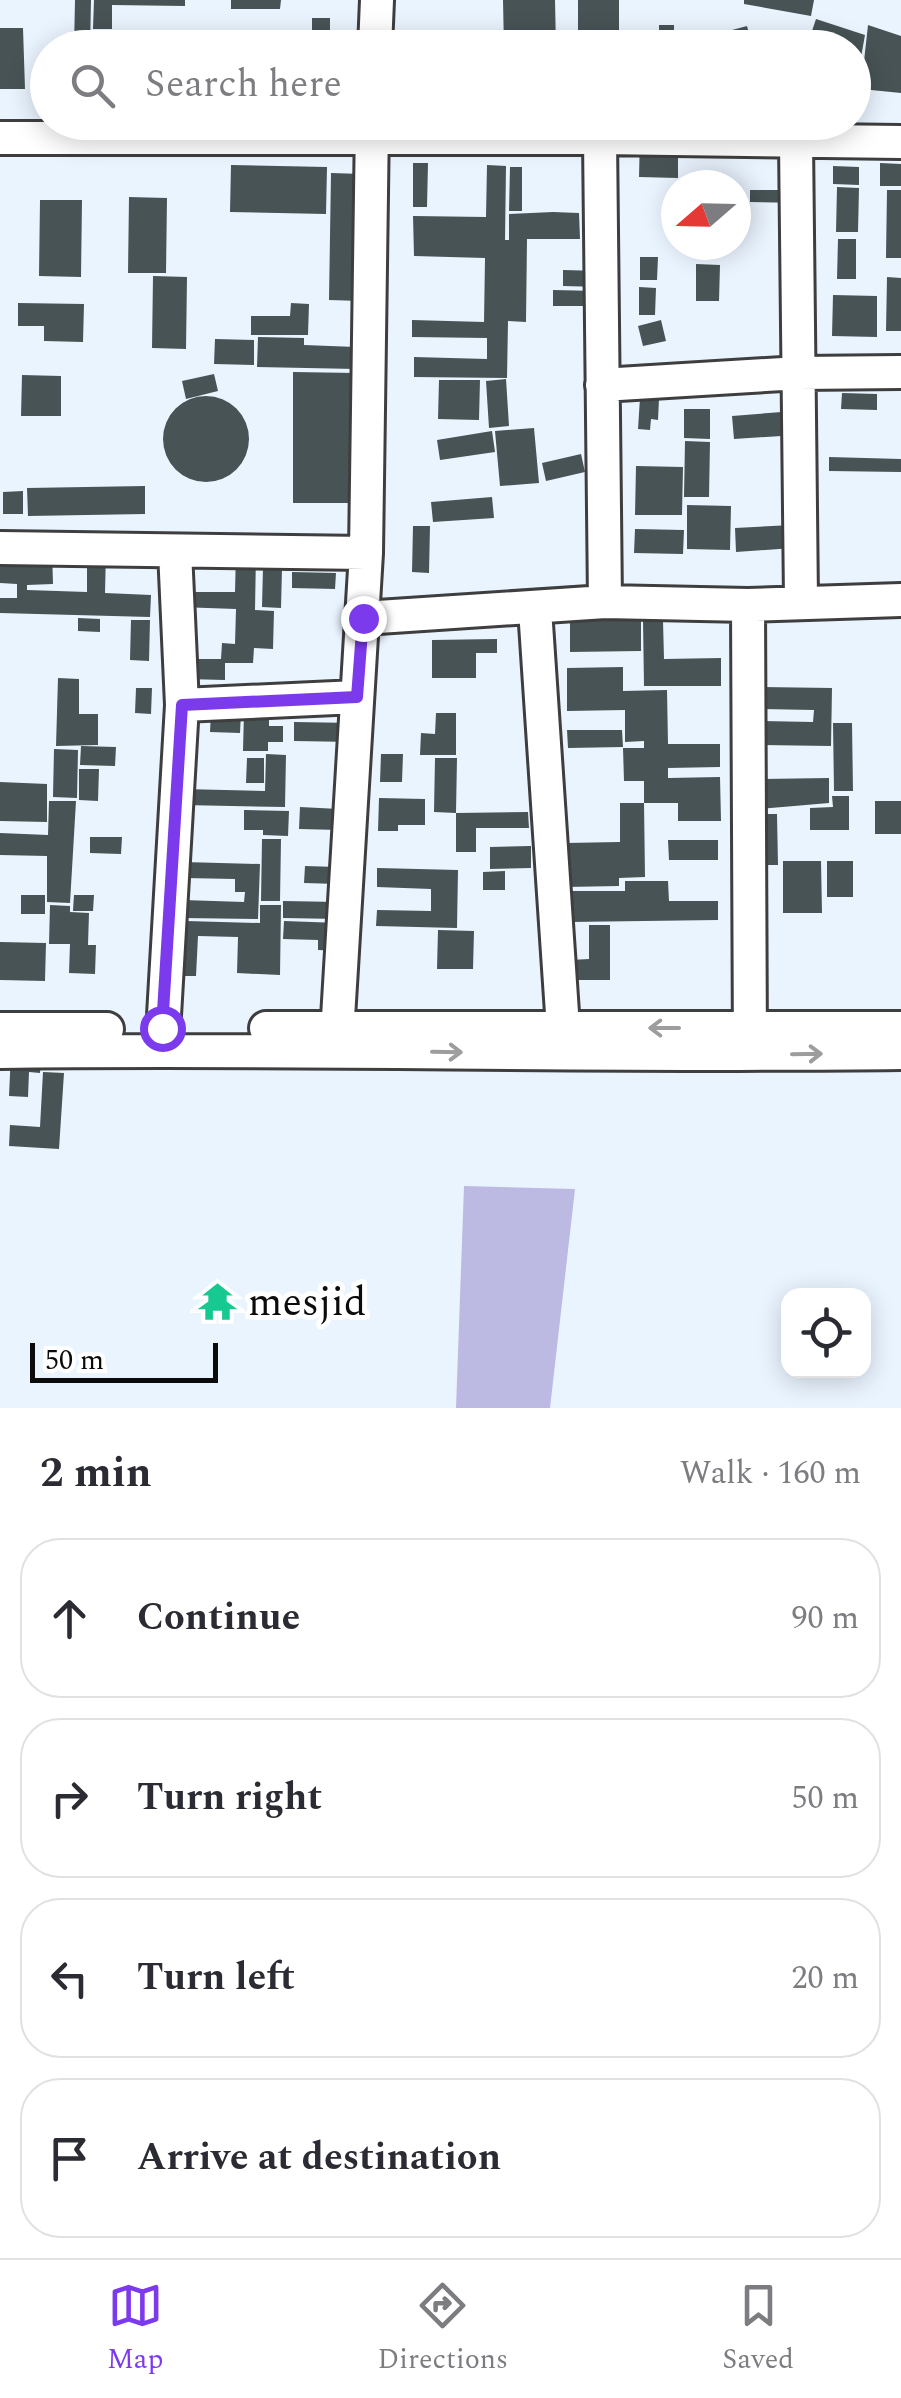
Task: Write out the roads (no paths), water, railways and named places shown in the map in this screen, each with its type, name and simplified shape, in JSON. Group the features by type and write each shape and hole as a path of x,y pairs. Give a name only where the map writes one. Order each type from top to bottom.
{"street":[{"path":"376,30 377,0"},
{"path":"0,138 30,137"},
{"path":"337,1039 366,553 372,140"},
{"path":"600,140 605,602"},
{"path":"731,140 901,142"},
{"path":"796,141 801,601"},
{"path":"602,385 798,373 901,372"},
{"path":"0,548 366,553"},
{"path":"162,1039 182,705 175,551"},
{"path":"363,618 605,602 901,600"},
{"path":"748,604 750,1042"},
{"path":"535,609 563,1028"},
{"path":"182,705 357,697"},
{"path":"337,1039 563,1028 901,1053"},
{"path":"0,1029 162,1039 750,1042 901,1028"},
{"path":"0,1052 162,1039"}],"place":[{"name":"mesjid","path":"218,1301"}]}
